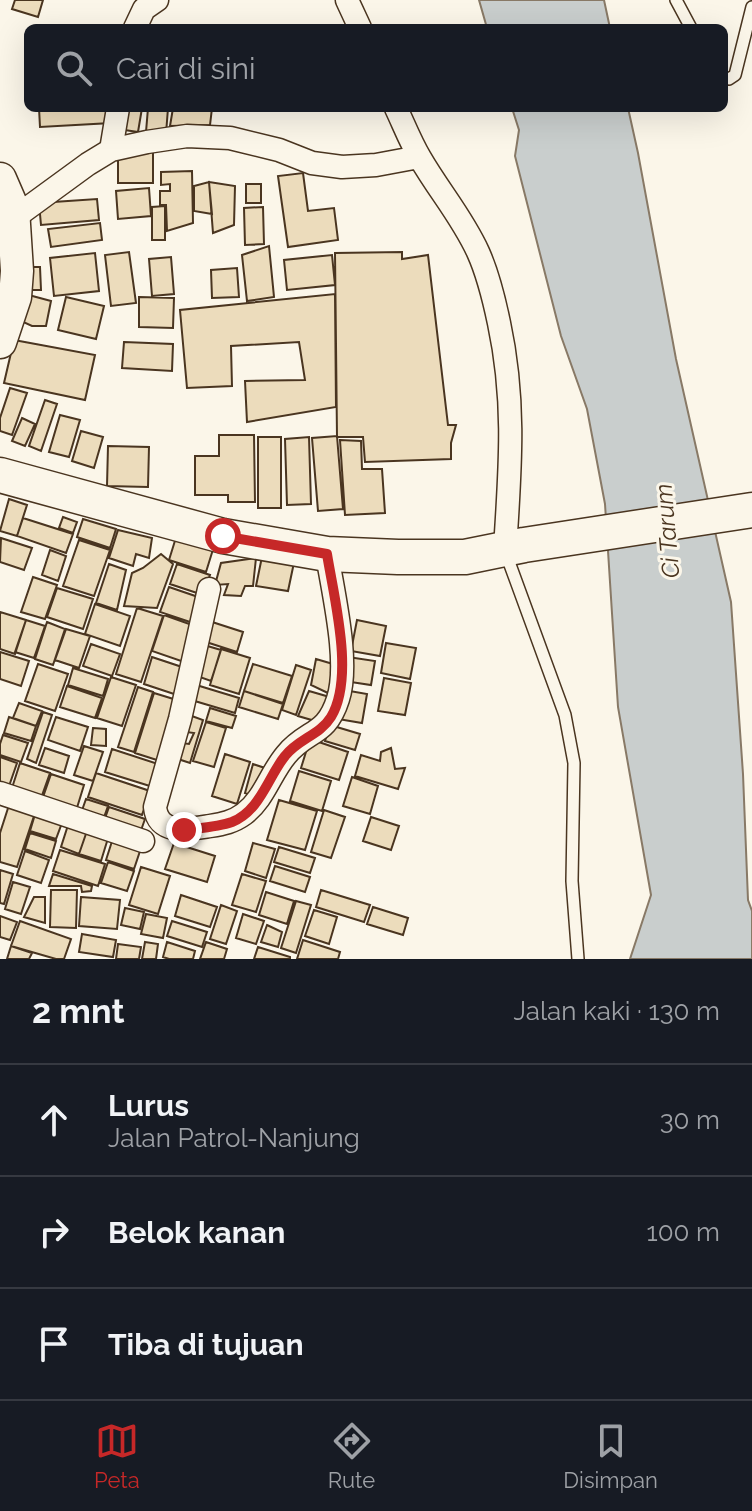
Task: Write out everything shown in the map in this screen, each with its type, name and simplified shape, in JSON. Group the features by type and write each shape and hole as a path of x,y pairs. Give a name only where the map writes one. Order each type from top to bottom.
{"main road":[{"path":"0,475 223,536 327,554 465,557 752,510"}],"street":[{"path":"137,24 144,9 157,0"},
{"path":"347,0 358,24"},
{"path":"111,150 117,112"},
{"path":"398,112 419,157 463,221 480,255 493,295 510,391 514,547"},
{"path":"14,218 111,150 187,136 230,138 279,150 312,163 342,167 419,157"},
{"path":"0,179 13,209 17,271 15,297 0,342"},
{"path":"209,589 180,719 155,807 156,815 170,828 184,830 232,822 246,813 258,800 285,755 331,718 340,694 342,665 327,554"},
{"path":"0,793 143,841"}],"lane":[{"path":"676,0 689,24"},
{"path":"728,79 735,75 752,7"},
{"path":"514,547 565,715 574,763 572,881 578,959"}],"water":[{"path":"479,0 604,0 609,24 486,24"},
{"name":"Ci Tarum","path":"513,112 629,112 676,359 731,602 748,900 752,911 752,959 630,959 651,895 618,707 605,504 587,409 561,336 515,156 519,130"}],"building":[{"path":"15,0 43,0 38,17 12,9"},
{"path":"39,112 111,112 111,123 40,127"},
{"path":"121,112 141,112 138,132 118,129"},
{"path":"148,112 168,112 166,134 146,132"},
{"path":"172,112 212,112 210,125 170,126"},
{"path":"153,150 153,183 118,183 118,151"},
{"path":"192,171 193,223 167,231 166,205 160,205 160,191 170,191 170,184 161,185 161,172"},
{"path":"303,173 308,211 334,208 338,240 288,247 278,176"},
{"path":"209,182 235,186 234,225 213,233"},
{"path":"209,182 212,214 194,211 194,186"},
{"path":"246,184 261,184 261,203 246,203"},
{"path":"149,188 151,216 118,219 116,191"},
{"path":"97,199 99,220 41,225 39,203"},
{"path":"165,206 165,240 152,240 152,207"},
{"path":"263,207 264,244 245,245 244,208"},
{"path":"100,223 102,240 51,247 48,229"},
{"path":"269,246 274,297 247,301 242,255"},
{"path":"129,252 136,303 111,306 105,255"},
{"path":"402,252 402,259 428,255 448,425 456,425 451,459 365,462 363,437 337,437 335,253"},
{"path":"95,253 99,291 54,296 50,258"},
{"path":"332,255 335,285 287,290 284,260"},
{"path":"171,257 174,294 152,296 149,259"},
{"path":"24,267 40,267 41,290 24,290"},
{"path":"237,268 239,297 212,298 211,270"},
{"path":"25,294 51,301 46,326 32,326 21,321"},
{"path":"335,294 336,407 247,422 245,381 305,380 299,342 231,346 232,386 187,388 180,310"},
{"path":"66,297 104,306 96,339 58,330"},
{"path":"139,297 174,298 173,328 139,327"},
{"path":"14,340 95,355 85,400 4,383"},
{"path":"124,342 173,344 172,371 122,368"},
{"path":"10,388 27,393 12,435 0,431 0,418"},
{"path":"45,400 57,404 41,451 29,446"},
{"path":"60,415 80,420 69,457 49,452"},
{"path":"22,418 35,424 25,446 12,441"},
{"path":"81,431 103,437 94,468 72,461"},
{"path":"219,435 254,435 255,502 228,502 228,495 195,495 195,456 219,456"},
{"path":"337,436 343,509 318,511 312,438"},
{"path":"258,437 281,437 281,508 258,508"},
{"path":"309,437 311,504 287,505 285,439"},
{"path":"340,440 361,441 362,469 382,469 385,513 345,515"},
{"path":"108,446 149,447 148,487 107,486"},
{"path":"9,499 27,505 17,536 0,531"},
{"path":"63,517 77,522 73,533 59,528"},
{"path":"23,518 73,534 66,553 17,536"},
{"path":"83,519 116,529 110,548 77,537"},
{"path":"118,530 152,538 149,558 136,554 133,566 109,558"},
{"path":"178,531 215,543 206,572 169,560"},
{"path":"1,538 32,548 24,570 0,562"},
{"path":"79,540 110,550 94,596 63,586"},
{"path":"264,547 296,553 288,591 256,586"},
{"path":"50,550 66,556 58,581 42,575"},
{"path":"161,554 173,564 157,608 124,606 132,573"},
{"path":"256,558 253,586 245,586 241,596 224,595 228,584 215,585 221,563"},
{"path":"109,564 126,570 117,610 96,603"},
{"path":"177,564 210,575 203,595 170,584"},
{"path":"33,577 57,585 45,619 21,612"},
{"path":"169,587 204,599 196,624 160,612"},
{"path":"57,588 93,599 83,629 47,617"},
{"path":"95,604 130,616 120,646 85,634"},
{"path":"137,608 163,616 141,682 116,674"},
{"path":"0,612 26,620 15,654 0,649"},
{"path":"164,615 195,626 184,662 152,651"},
{"path":"26,620 45,626 34,658 15,652"},
{"path":"357,620 386,626 380,656 351,651"},
{"path":"209,621 243,632 237,652 203,641"},
{"path":"47,622 65,629 53,665 35,659"},
{"path":"66,629 90,636 79,668 55,660"},
{"path":"386,643 416,648 410,679 381,673"},
{"path":"91,644 120,654 112,676 83,666"},
{"path":"204,645 221,650 211,681 194,675"},
{"path":"221,649 250,658 239,694 210,685"},
{"path":"0,652 29,661 21,686 0,679"},
{"path":"152,657 188,669 180,696 144,684"},
{"path":"348,657 375,661 371,685 344,681"},
{"path":"316,659 333,664 331,672 336,675 330,694 311,685"},
{"path":"38,664 68,674 55,711 25,701"},
{"path":"253,664 292,676 283,703 244,691"},
{"path":"296,665 311,670 296,715 282,710"},
{"path":"73,668 108,679 103,696 68,685"},
{"path":"111,677 136,685 122,726 97,718"},
{"path":"384,678 411,683 405,715 378,711"},
{"path":"193,684 239,698 235,713 188,699"},
{"path":"67,686 102,698 95,718 60,707"},
{"path":"138,687 153,692 134,752 118,747"},
{"path":"344,690 367,694 362,723 338,719"},
{"path":"244,691 283,704 278,719 239,707"},
{"path":"309,691 333,698 322,723 298,716"},
{"path":"154,693 180,701 160,761 135,753"},
{"path":"19,703 42,711 36,726 13,718"},
{"path":"210,708 236,716 232,728 206,721"},
{"path":"43,712 52,715 36,763 27,759"},
{"path":"189,715 203,720 190,763 178,759 182,743 189,744 194,733 186,732"},
{"path":"9,717 36,726 31,741 4,733"},
{"path":"56,717 88,727 80,751 48,740"},
{"path":"206,722 226,728 214,767 193,761"},
{"path":"330,725 360,734 355,750 325,741"},
{"path":"93,728 106,729 106,746 91,745"},
{"path":"3,735 28,743 21,762 0,755"},
{"path":"310,739 348,752 339,780 301,768"},
{"path":"84,746 103,752 93,781 74,775"},
{"path":"45,748 69,756 64,773 39,765"},
{"path":"391,748 395,769 405,768 398,789 355,776 361,755 380,761 381,752"},
{"path":"112,749 161,765 153,787 105,772"},
{"path":"225,754 250,762 237,804 212,796"},
{"path":"0,757 17,763 8,789 0,786"},
{"path":"20,763 50,773 40,801 11,791"},
{"path":"253,764 265,768 256,796 245,793"},
{"path":"299,771 331,781 322,811 290,801"},
{"path":"96,773 150,791 142,815 88,797"},
{"path":"51,774 84,785 76,811 42,800"},
{"path":"352,777 378,786 370,814 343,806"},
{"path":"86,799 108,806 102,823 80,816"},
{"path":"279,800 317,811 305,850 267,840"},
{"path":"10,802 36,810 17,867 0,862 0,833"},
{"path":"109,807 145,819 139,836 103,824"},
{"path":"324,810 345,817 331,858 311,852"},
{"path":"36,811 63,820 56,839 30,831"},
{"path":"371,817 399,826 391,850 363,841"},
{"path":"69,822 88,828 79,854 61,847"},
{"path":"88,828 109,835 101,861 79,854"},
{"path":"30,833 56,841 51,858 25,849"},
{"path":"114,835 142,845 134,869 106,860"},
{"path":"174,843 215,856 207,882 165,869"},
{"path":"253,843 275,849 266,878 245,871"},
{"path":"279,847 315,858 310,873 274,862"},
{"path":"60,850 105,864 98,886 53,871"},
{"path":"25,851 49,860 41,883 17,875"},
{"path":"108,862 134,871 127,891 101,883"},
{"path":"275,866 310,877 305,892 270,881"},
{"path":"141,867 170,876 158,914 129,905"},
{"path":"0,870 13,874 4,904 0,903"},
{"path":"53,874 92,886 91,891 82,892 81,886 49,886"},
{"path":"242,874 266,881 256,912 232,905"},
{"path":"13,882 30,887 21,914 5,909"},
{"path":"51,890 77,890 76,928 50,927"},
{"path":"321,890 370,905 364,922 316,907"},
{"path":"266,892 294,901 287,924 259,915"},
{"path":"181,895 217,907 210,927 175,916"},
{"path":"34,897 45,897 45,923 24,917"},
{"path":"81,897 120,900 117,929 79,926"},
{"path":"296,901 311,905 296,953 281,948"},
{"path":"221,905 237,911 226,944 210,939"},
{"path":"373,907 408,918 403,935 367,924"},
{"path":"125,908 144,912 140,929 121,925"},
{"path":"314,910 337,917 329,944 305,936"},
{"path":"146,914 167,918 163,938 141,934"},
{"path":"243,914 264,921 256,944 236,938"},
{"path":"0,916 17,922 10,940 0,937"},
{"path":"20,921 71,939 64,959 11,946"},
{"path":"172,921 207,932 202,947 167,936"},
{"path":"267,925 282,932 278,947 261,942"},
{"path":"82,934 116,940 113,957 79,952"},
{"path":"303,940 340,952 338,959 297,959"},
{"path":"145,942 158,944 156,959 142,959"},
{"path":"167,942 195,951 193,959 163,957"},
{"path":"206,942 227,949 224,959 200,959"},
{"path":"118,944 141,947 139,959 116,959"},
{"path":"11,946 32,953 29,959 7,959"},
{"path":"258,947 290,957 290,959 254,959"}],"route":[{"path":"184,830 232,822 246,813 258,800 285,755 331,718 342,681 342,649 327,554 223,536"}]}
